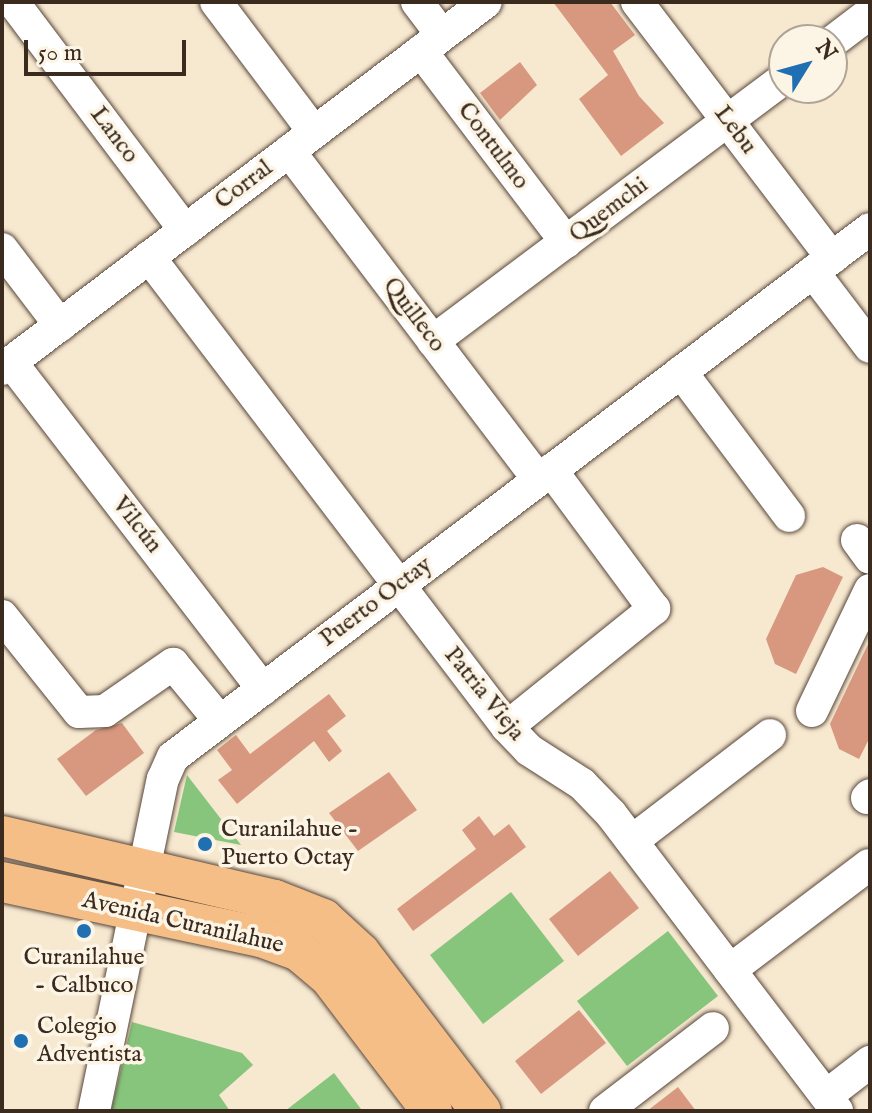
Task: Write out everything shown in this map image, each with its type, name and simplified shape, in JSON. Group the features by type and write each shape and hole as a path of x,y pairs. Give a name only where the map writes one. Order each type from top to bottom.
{"main road":[{"name":"Avenida Curanilahue","path":"2,836 275,900 323,919 360,953 481,1111"},
{"name":"Avenida Curanilahue","path":"2,882 274,940 310,958 432,1111"}],"street":[{"name":"Lanco","path":"13,2 185,230"},
{"name":"Quilleco","path":"216,2 302,142 433,341 654,609 507,727"},
{"name":"Contulmo","path":"417,2 431,43 566,242"},
{"name":"Corral","path":"6,366 486,2"},
{"name":"Lebu","path":"637,2 727,120 822,265 870,347"},
{"path":"848,30 870,13"},
{"name":"Quemchi","path":"433,341 768,90"},
{"name":"Puerto Octay","path":"94,1111 168,764 220,721 870,229"},
{"path":"2,249 60,325"},
{"name":"Patria Vieja","path":"149,257 507,727 529,750 582,784 632,841 832,1104"},
{"name":"Vilcún","path":"6,366 263,689"},
{"path":"681,372 789,516"},
{"path":"812,711 870,590"},
{"path":"2,616 79,712 105,711 173,664 220,721"},
{"path":"632,841 770,735"},
{"path":"730,970 869,865"},
{"path":"605,1111 713,1028"},
{"path":"832,1104 870,1062"}],"green space":[{"path":"187,775 241,845 174,832"},
{"path":"511,892 564,961 483,1024 430,955"},
{"path":"668,931 718,996 627,1066 577,1001"},
{"path":"132,1022 242,1053 253,1065 219,1095 230,1111 111,1111"},
{"path":"334,1073 361,1109 285,1111"}],"building":[{"path":"553,2 610,2 635,35 613,51 639,96 664,123 621,156 579,99 608,75"},
{"path":"520,62 537,85 500,120 480,93"},
{"path":"823,567 843,577 796,674 775,664 766,639 796,575"},
{"path":"870,640 870,737 859,759 839,749 830,724"},
{"path":"329,694 346,716 327,731 342,751 329,762 314,741 237,804 218,780 232,770 217,750 236,735 250,754"},
{"path":"122,723 144,753 86,796 57,759 96,730"},
{"path":"389,772 417,810 358,851 329,813"},
{"path":"479,816 494,836 509,824 526,847 413,931 397,909 476,849 462,830"},
{"path":"610,871 639,908 578,956 549,919"},
{"path":"579,1010 606,1043 541,1094 515,1061"},
{"path":"678,1087 696,1111 647,1111"}],"place":[{"name":"Curanilahue - Puerto Octay","path":"205,844"},
{"name":"Curanilahue - Calbuco","path":"84,931"},
{"name":"Colegio Adventista","path":"21,1041"}]}
